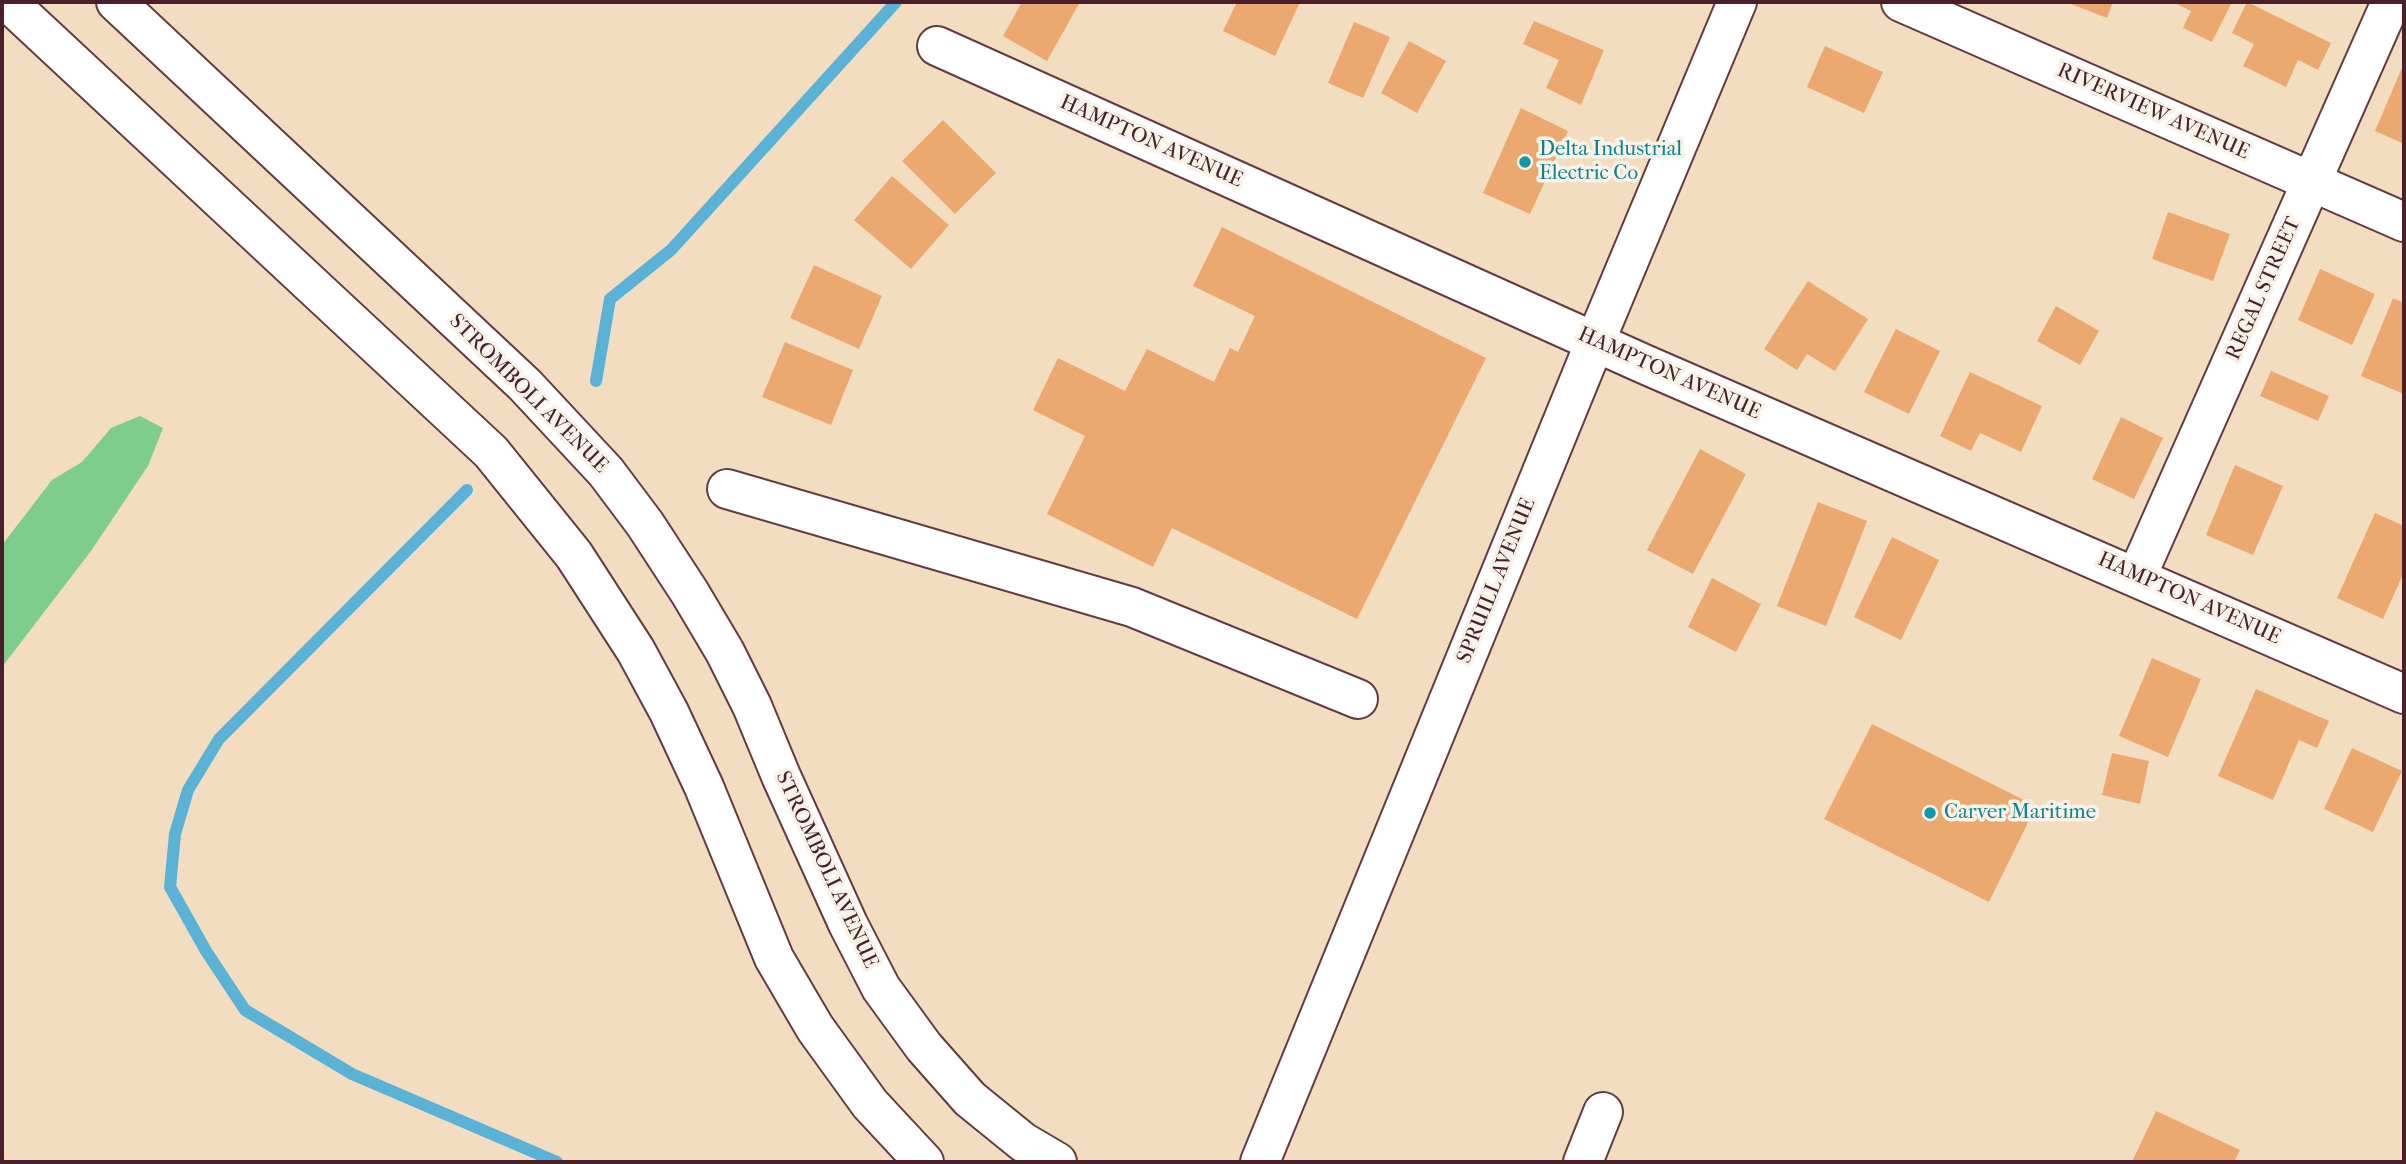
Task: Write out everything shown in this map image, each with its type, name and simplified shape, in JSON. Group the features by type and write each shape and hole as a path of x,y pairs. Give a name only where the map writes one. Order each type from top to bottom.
{"street":[{"path":"8,2 491,452 574,555 636,651 669,712 704,787 774,958 815,1028 870,1104 924,1162"},
{"name":"STROMBOLI AVENUE","path":"116,2 525,385 606,472 645,524 725,652 752,706 848,924 881,988 924,1047 970,1099 1023,1143 1057,1162"},
{"name":"SPRUILL AVENUE","path":"1260,1162 1737,2"},
{"name":"RIVERVIEW AVENUE","path":"1901,2 2404,222"},
{"name":"REGAL STREET","path":"2137,576 2391,2"},
{"name":"HAMPTON AVENUE","path":"937,46 1595,342 2404,694"},
{"path":"727,489 1132,607 1358,699"},
{"path":"1583,1162 1603,1112"}],"green space":[{"path":"140,416 163,428 148,466 91,551 2,667 2,545 52,480 82,462 111,428"}],"building":[{"path":"1022,2 1080,2 1047,61 1003,36"},
{"path":"1237,2 1300,2 1275,56 1223,31"},
{"path":"2066,2 2113,2 2107,18"},
{"path":"2173,2 2232,2 2212,42 2183,28 2191,11"},
{"path":"2247,2 2331,43 2318,70 2298,60 2286,87 2243,66 2254,44 2232,33"},
{"path":"1534,21 1604,50 1581,105 1546,88 1559,60 1523,44"},
{"path":"1354,22 1390,37 1363,98 1328,83"},
{"path":"1409,41 1446,61 1417,113 1381,93"},
{"path":"1825,46 1883,72 1864,113 1807,87"},
{"path":"2404,63 2404,144 2375,131"},
{"name":"Delta Industrial Electric Co","path":"1521,108 1568,131 1530,214 1483,193"},
{"path":"943,120 996,173 955,214 902,161"},
{"path":"892,176 949,225 911,269 854,220"},
{"path":"2168,212 2230,234 2213,281 2152,259"},
{"path":"1222,227 1486,358 1357,619 1172,528 1153,567 1047,514 1085,436 1033,410 1058,358 1125,391 1147,349 1214,382 1230,348 1238,352 1255,316 1193,286"},
{"path":"814,265 882,296 859,349 790,318"},
{"path":"2320,269 2375,294 2352,345 2298,320"},
{"path":"1808,281 1868,319 1835,371 1807,354 1797,370 1764,349"},
{"path":"2393,298 2404,303 2404,394 2361,376"},
{"path":"2056,306 2099,331 2080,365 2037,341"},
{"path":"1896,329 1940,351 1909,414 1864,392"},
{"path":"785,342 853,370 831,425 762,397"},
{"path":"2271,371 2329,396 2318,421 2260,396"},
{"path":"1970,372 2042,406 2021,452 1980,433 1971,451 1940,436"},
{"path":"2121,417 2163,438 2134,499 2092,479"},
{"path":"1700,449 1746,474 1693,574 1647,550"},
{"path":"2235,465 2283,486 2253,555 2206,535"},
{"path":"1818,502 1867,521 1826,626 1777,606"},
{"path":"2375,513 2404,526 2404,572 2383,619 2337,598"},
{"path":"1892,537 1939,560 1901,640 1854,617"},
{"path":"1712,578 1761,604 1736,652 1688,627"},
{"path":"2152,658 2201,679 2168,757 2119,736"},
{"path":"2256,689 2329,721 2317,748 2299,740 2273,800 2218,776"},
{"name":"Carver Maritime","path":"1872,724 2036,806 1989,902 1824,819"},
{"path":"2352,748 2402,771 2373,832 2324,809"},
{"path":"2112,753 2149,761 2140,804 2102,795"},
{"path":"2156,1111 2240,1150 2234,1162 2132,1162"}],"waterway":[{"path":"596,381 610,299 671,250 896,2"},
{"path":"467,490 219,739 188,790 175,834 170,887 206,951 245,1010 352,1074 557,1162"}],"place":[{"name":"Delta Industrial Electric Co","path":"1525,162"},
{"name":"Carver Maritime","path":"1930,813"}]}
